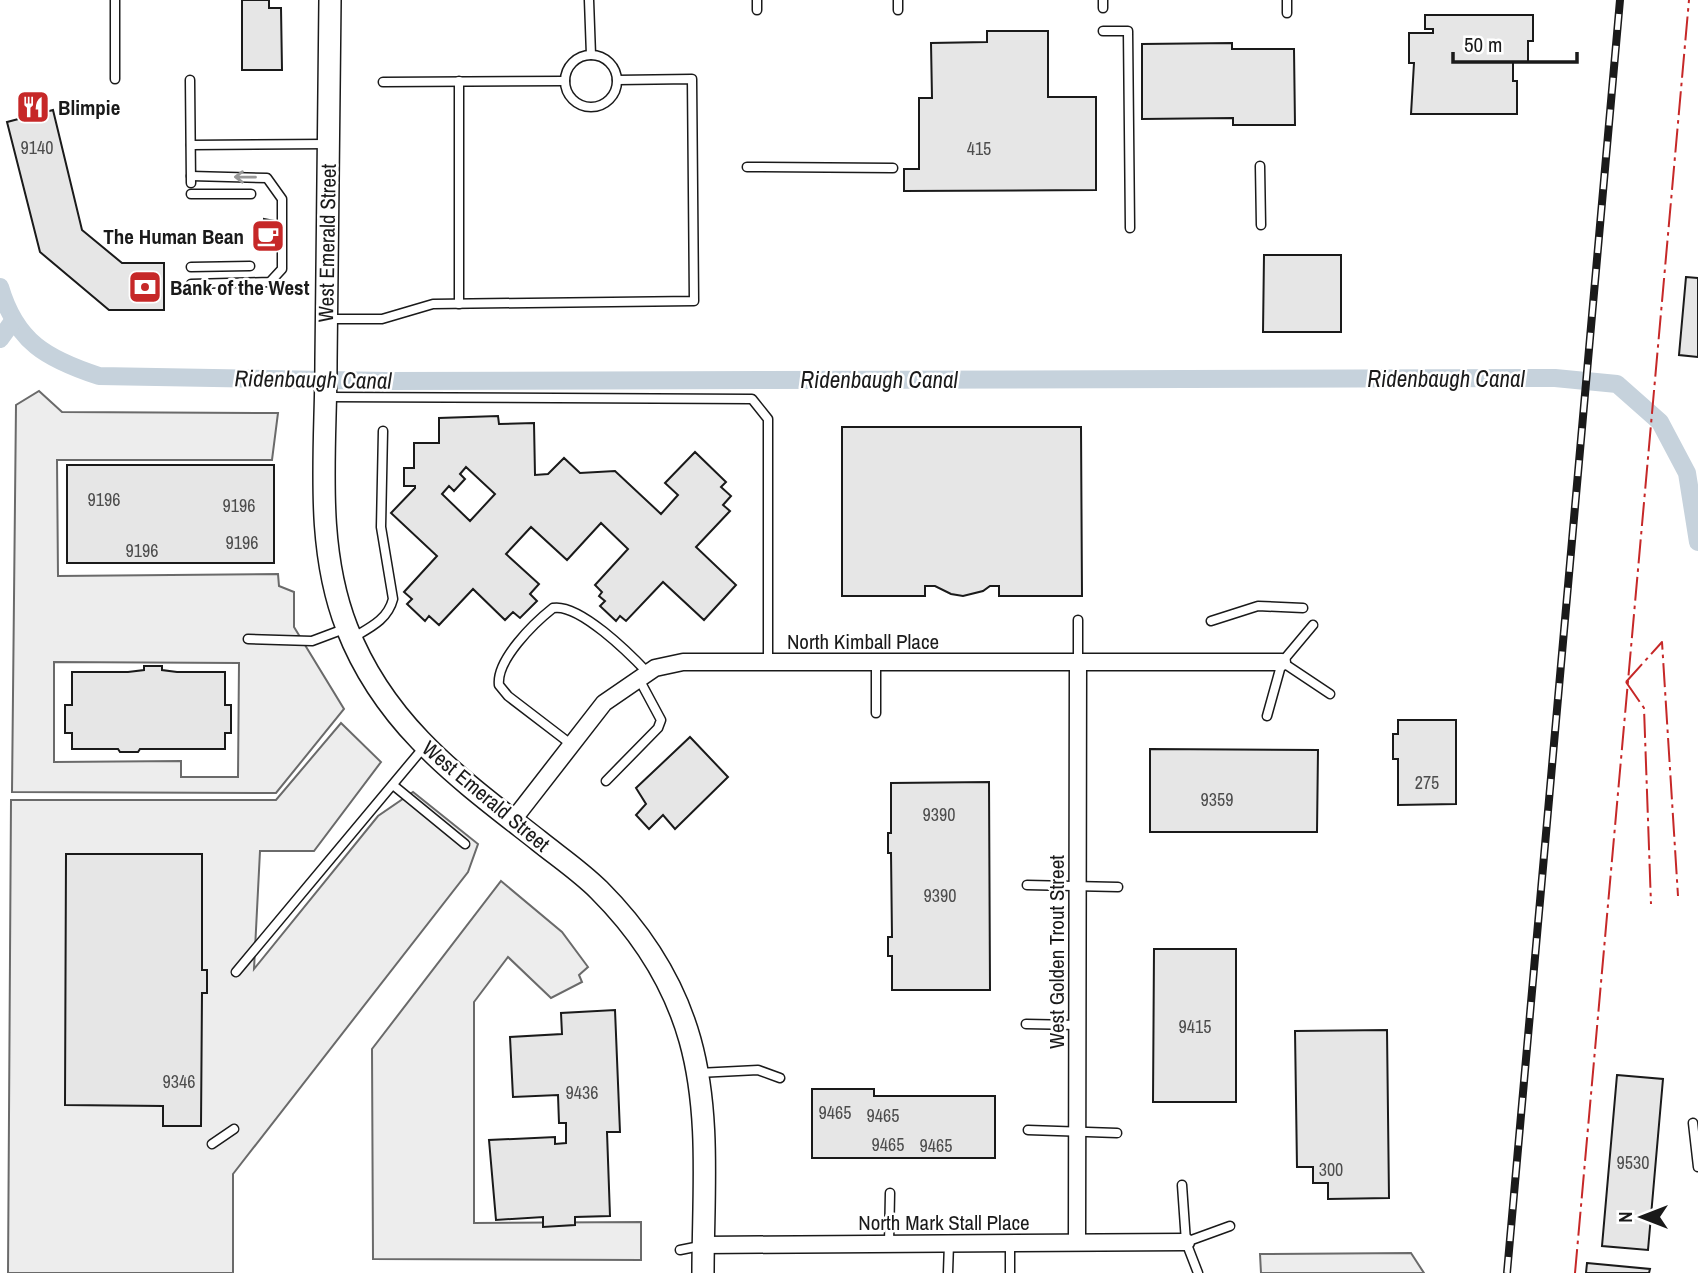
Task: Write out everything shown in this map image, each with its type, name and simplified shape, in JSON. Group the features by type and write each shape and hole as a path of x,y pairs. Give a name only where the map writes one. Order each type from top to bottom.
{"main road":[{"name":"West Emerald Street","path":"330,0 325,479 329,563 349,633 389,705 424,747 598,888 644,942 682,1015 698,1073 704,1141 703,1273"}],"street":[{"name":"North Kimball Place","path":"513,820 604,703 643,676 683,662 1282,662"},
{"name":"West Golden Trout Street","path":"1077,1242 1078,662"},
{"name":"North Mark Stall Place","path":"703,1245 1186,1242"}],"lane":[{"path":"115,0 115,79"},
{"path":"589,0 591,55"},
{"path":"757,0 757,10"},
{"path":"1287,0 1287,13"},
{"path":"1103,31 1128,31 1130,228"},
{"path":"591,55 607,60 613,67 617,80 610,99 594,106 578,103 571,97 565,81 576,60 591,55"},
{"path":"326,319 383,318 433,304 694,301 692,79 617,80"},
{"path":"190,80 191,180 267,178 282,199 282,269 270,282 191,284"},
{"path":"459,81 459,304"},
{"path":"383,82 565,81"},
{"path":"191,145 329,144"},
{"path":"1260,166 1261,226"},
{"path":"747,167 893,168"},
{"path":"191,194 251,194"},
{"path":"191,267 250,267"},
{"path":"326,394 752,398 768,419 768,662"},
{"path":"248,639 312,641 349,633 380,621 390,609 393,599 381,527 383,431"},
{"path":"1210,621 1258,606 1303,608"},
{"path":"572,745 508,696 499,685 502,663 552,608 571,610 624,649 643,676 661,720 658,730 606,781"},
{"path":"1078,620 1078,662"},
{"path":"1267,716 1282,662 1313,625"},
{"path":"876,662 876,713"},
{"path":"1282,662 1330,694"},
{"path":"236,972 424,747"},
{"path":"393,785 465,844"},
{"path":"1027,884 1118,887"},
{"path":"1026,1024 1077,1025"},
{"path":"698,1073 758,1070 780,1078"},
{"path":"1693,1123 1698,1167"},
{"path":"212,1144 234,1129"},
{"path":"1028,1130 1117,1133"},
{"path":"1182,1185 1186,1242 1198,1273"},
{"path":"889,1243 890,1193"},
{"path":"1186,1242 1230,1226"},
{"path":"1010,1242 1010,1273"},
{"path":"948,1273 949,1243"},
{"path":"680,1250 703,1245"}],"shaded area":[{"path":"39,391 62,412 278,413 272,460 57,460 58,576 278,574 279,586 294,592 294,627 344,709 276,793 12,792 16,405","holes":["54,662 239,663 238,777 181,777 181,761 54,762"]},
{"path":"341,723 381,762 314,851 260,851 254,969 378,816 413,792 478,844 468,872 233,1174 233,1273 8,1273 11,800 276,800"},
{"path":"501,881 562,932 588,967 579,975 582,982 551,998 508,957 474,1002 474,1223 641,1222 641,1260 373,1259 372,1049"},
{"path":"1411,1253 1424,1273 1261,1273 1260,1254"}],"building":[{"path":"242,0 269,0 269,8 281,8 282,70 242,70"},
{"path":"1425,15 1533,15 1533,41 1528,41 1528,62 1513,62 1513,81 1517,81 1517,114 1411,114 1414,63 1409,63 1409,33 1433,33 1433,29 1425,29"},
{"path":"987,31 1048,31 1048,97 1096,97 1096,190 904,191 904,169 919,169 919,98 932,98 931,43 987,42"},
{"path":"1232,43 1232,49 1294,49 1295,125 1233,125 1233,118 1142,119 1142,44"},
{"path":"53,110 82,230 122,263 164,263 164,310 109,310 40,252 7,122"},
{"name":"The Human Bean","path":"264,219 275,221 273,245 263,244"},
{"path":"1264,255 1341,255 1341,332 1263,332"},
{"path":"1686,277 1698,278 1698,357 1679,355"},
{"path":"498,416 499,424 534,423 535,475 548,474 564,458 580,473 615,471 661,514 678,495 665,483 695,452 726,482 721,487 731,496 723,505 730,511 696,547 736,585 704,620 663,582 626,621 620,616 616,621 600,606 605,601 599,596 602,592 595,585 628,549 601,523 567,560 531,527 506,554 539,584 530,594 537,601 520,618 513,612 505,620 473,589 439,625 429,616 425,621 407,604 412,599 404,592 437,556 391,513 415,488 404,486 404,468 414,468 414,443 439,443 439,418","holes":["466,467 495,494 470,521 442,494 449,486 454,491 465,479 460,474"]},
{"path":"842,427 1081,427 1082,596 999,596 999,586 990,586 983,591 963,596 951,594 935,586 925,586 925,596 842,596"},
{"path":"67,465 274,465 274,563 67,563"},
{"path":"144,666 162,666 162,670 177,672 225,672 225,705 231,705 231,733 225,733 225,749 140,749 138,752 120,752 118,749 72,749 72,733 65,733 65,705 72,705 72,672 128,672 144,670"},
{"path":"1398,720 1456,720 1456,804 1398,805 1398,759 1393,759 1393,734 1398,734"},
{"path":"690,737 728,777 675,829 663,815 649,829 636,815 646,804 636,788"},
{"path":"1150,749 1318,750 1317,832 1150,832"},
{"path":"989,782 990,990 892,990 892,956 888,956 888,937 892,937 891,853 888,853 888,833 891,833 891,783"},
{"path":"66,854 202,854 202,970 207,970 207,993 202,993 201,1126 163,1126 163,1106 65,1105"},
{"path":"1154,949 1236,949 1236,1102 1153,1102"},
{"path":"615,1010 620,1132 607,1132 610,1216 575,1217 575,1225 543,1227 543,1217 496,1220 489,1140 555,1137 555,1144 566,1143 566,1123 559,1123 558,1095 513,1097 510,1037 562,1034 561,1013"},
{"path":"1387,1030 1389,1198 1328,1199 1328,1183 1313,1183 1313,1167 1297,1167 1295,1031"},
{"path":"1617,1075 1663,1079 1648,1250 1602,1246"},
{"path":"812,1089 874,1089 874,1096 995,1096 995,1158 812,1158"},
{"path":"1587,1263 1650,1269 1649,1273 1586,1273"}],"waterway":[{"name":"Ridenbaugh Canal","path":"0,287 15,322 36,346 64,363 99,376 386,381 1555,378 1617,384 1660,422 1687,473 1698,542"},
{"path":"0,339 13,321"}],"railway":[{"path":"1507,1273 1620,0"}],"power":[{"path":"1575,1273 1689,0"},
{"path":"1626,682 1662,642 1678,896"},
{"path":"1626,682 1644,708 1651,904"}],"place":[{"name":"Blimpie","path":"33,107"},
{"name":"The Human Bean","path":"268,236"},
{"name":"Bank of the West","path":"145,287"}]}
